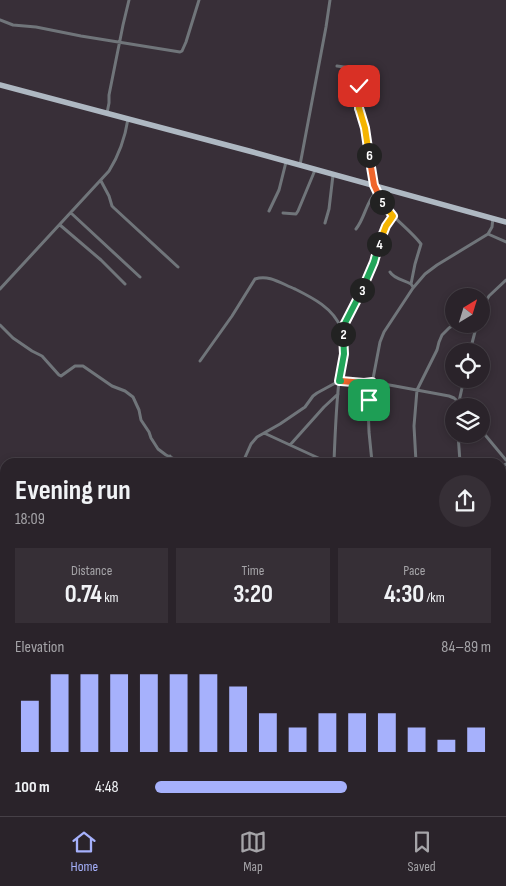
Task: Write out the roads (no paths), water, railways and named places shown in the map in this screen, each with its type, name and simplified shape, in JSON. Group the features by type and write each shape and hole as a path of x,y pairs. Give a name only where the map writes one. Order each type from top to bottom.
{"main road":[{"path":"0,85 506,222"}],"street":[{"path":"107,113 129,0"},
{"path":"0,20 13,25 36,27 81,36 181,51 186,42 199,0"},
{"path":"300,166 330,0"},
{"path":"337,66 351,68 357,77 359,109 365,128 376,192 393,216 421,244 415,264 412,285"},
{"path":"0,290 101,181 117,157 124,139 128,119"},
{"path":"269,211 279,190 286,161"},
{"path":"283,213 296,214 316,170"},
{"path":"325,224 329,209 333,174"},
{"path":"101,181 114,208 178,267"},
{"path":"356,229 362,221 371,198 376,192"},
{"path":"71,213 140,277"},
{"path":"342,329 368,277 384,231 393,216"},
{"path":"372,458 368,410 382,336 412,285 436,265 488,234 493,218"},
{"path":"60,225 101,260 125,284"},
{"path":"488,234 506,242"},
{"path":"390,272 396,278 412,285"},
{"path":"200,361 232,316 255,278 268,277 310,296 325,307 342,329 344,341 344,354 339,381 334,458"},
{"path":"490,295 506,280"},
{"path":"0,325 14,338 42,356 59,375 61,376 75,366 83,366 112,386 130,394 136,402 141,420 155,445 162,452 174,458"},
{"path":"416,458 414,426 417,390 445,332"},
{"path":"245,458 257,437 305,407 317,393 339,381 372,382 454,398"},
{"path":"290,445 338,394"},
{"path":"263,433 318,458"},
{"path":"490,441 504,458"},
{"path":"459,443 460,458"}]}
